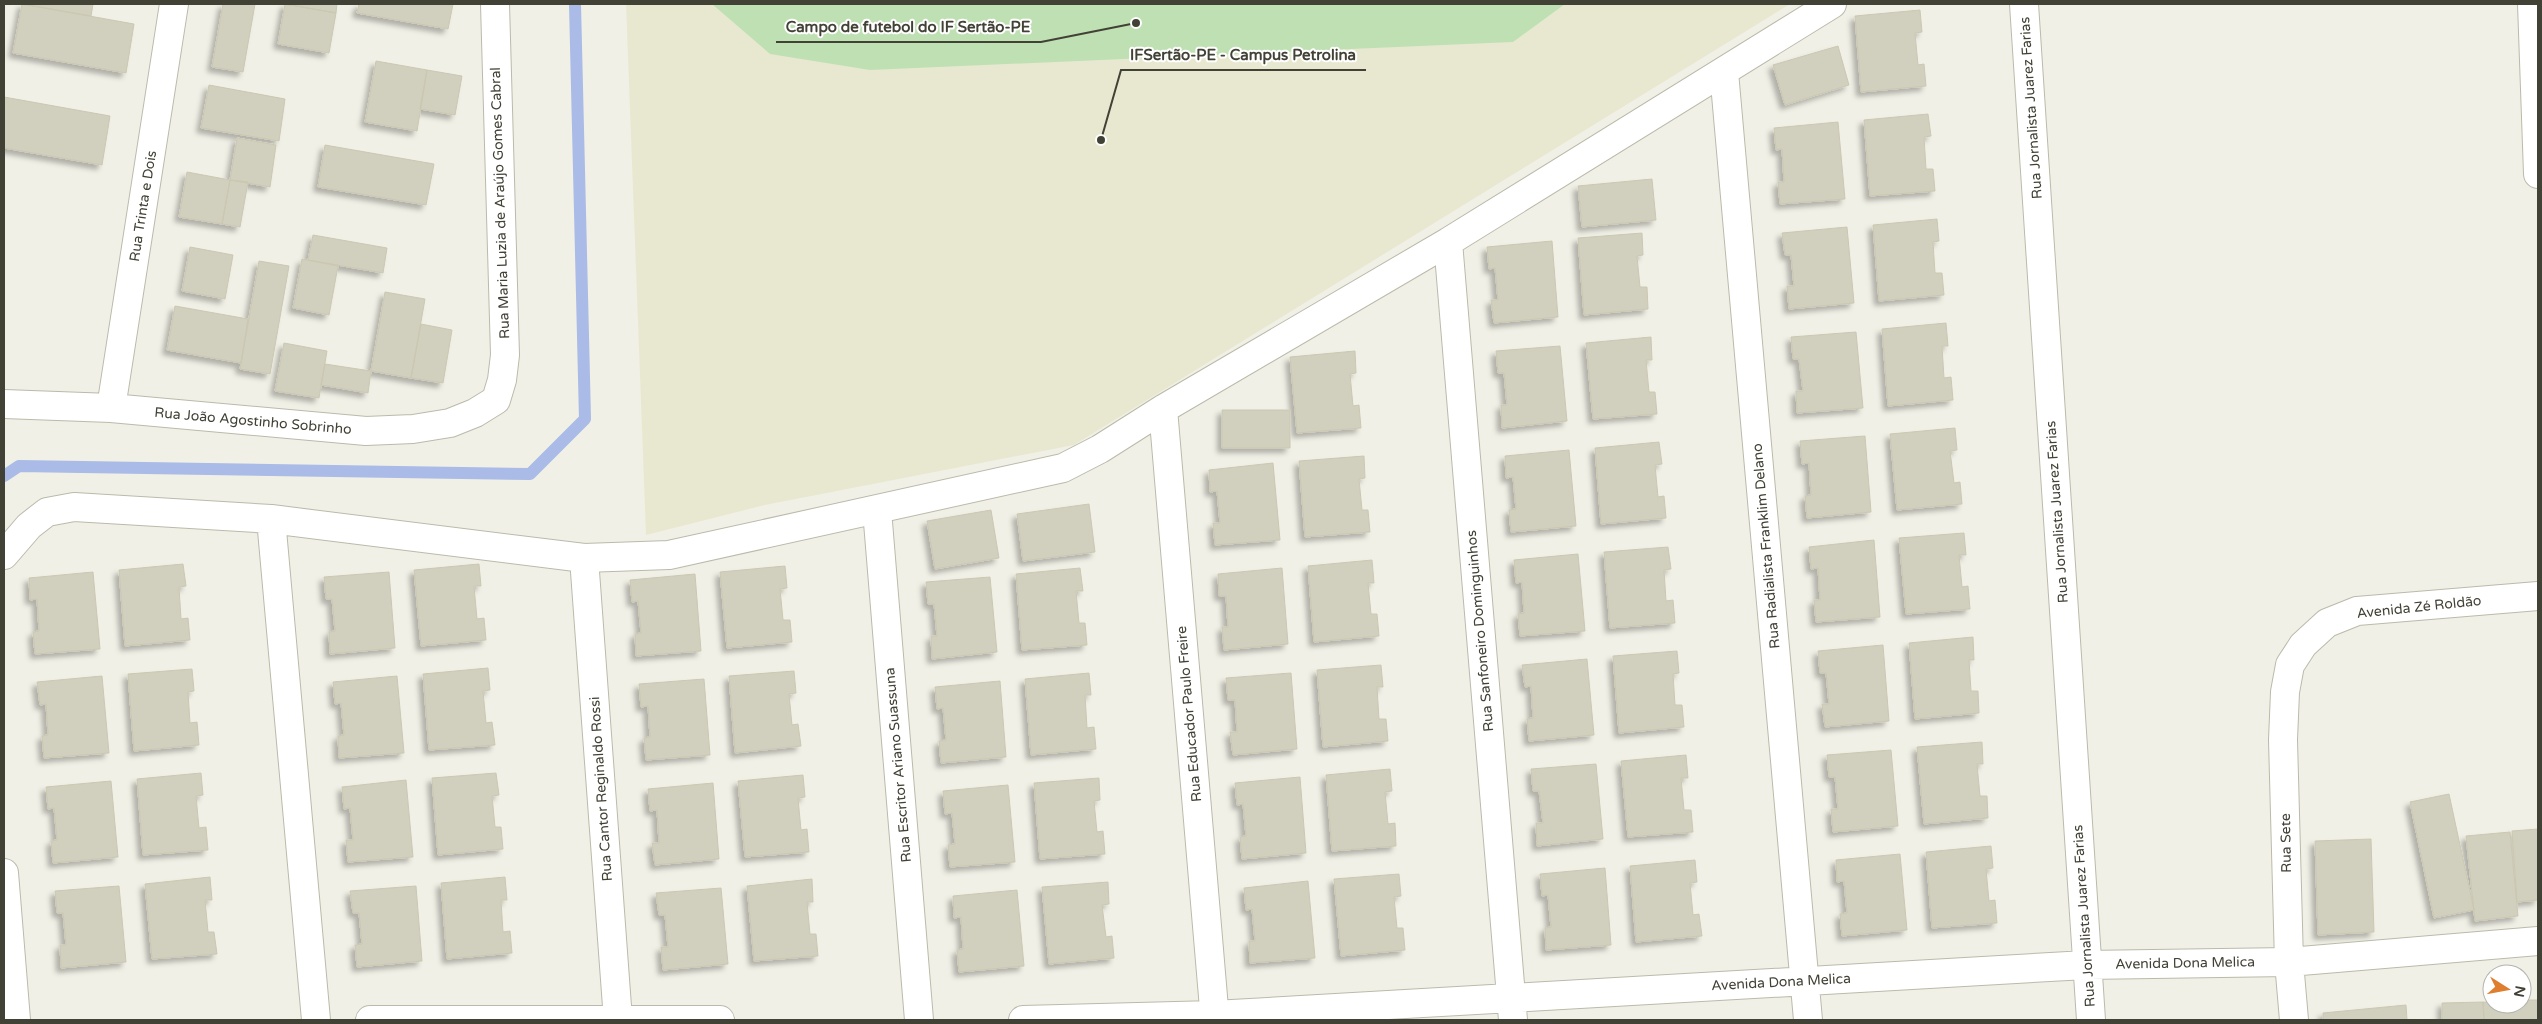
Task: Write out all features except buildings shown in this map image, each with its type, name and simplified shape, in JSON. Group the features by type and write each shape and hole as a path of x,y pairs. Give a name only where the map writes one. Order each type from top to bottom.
{"street":[{"name":"Rua Trinta e Dois","path":"111,408 174,4"},
{"name":"Rua Maria Luzia de Araújo Gomes Cabral","path":"495,4 505,355 502,380 496,400"},
{"path":"4,555 28,526 46,512 74,507 271,519 584,558 669,555 1063,468 1100,449 1163,409 1448,242 1832,4"},
{"name":"Rua Jornalista Juarez Farias","path":"2024,4 2091,1020"},
{"path":"2532,4 2538,174"},
{"name":"Rua Radialista Franklim Delano","path":"1724,72 1808,1020"},
{"name":"Rua Sanfoneiro Dominguinhos","path":"1448,242 1512,1009"},
{"name":"Rua João Agostinho Sobrinho","path":"4,404 111,408 366,431 413,429 450,422 475,413 496,400"},
{"name":"Rua Educador Paulo Freire","path":"1163,409 1214,1018"},
{"name":"Rua Escritor Ariano Suassuna","path":"877,510 919,1020"},
{"path":"271,519 316,1020"},
{"name":"Rua Cantor Reginaldo Rossi","path":"584,558 618,1020"},
{"name":"Avenida Zé Roldão","path":"2290,665 2303,645 2327,623 2357,611 2538,596"},
{"name":"Rua Sete","path":"2290,665 2285,692 2283,740 2289,962 2294,1020"},
{"path":"4,873 16,1020"},
{"name":"Avenida Dona Melica","path":"1023,1020 1214,1018 1512,1009 1804,981 2086,965 2289,962 2538,940"},
{"path":"370,1020 720,1020"}],"shaded area":[{"path":"626,4 1790,4 1074,445 765,505 646,535"}],"green space":[{"path":"712,4 1565,4 1513,42 870,70 770,54"}],"waterway":[{"path":"4,476 19,466 530,474 585,419 575,4"}],"place":[{"name":"Campo de futebol do IF Sertão-PE","path":"1136,23"},
{"name":"IFSertão-PE - Campus Petrolina","path":"1101,140"}]}
